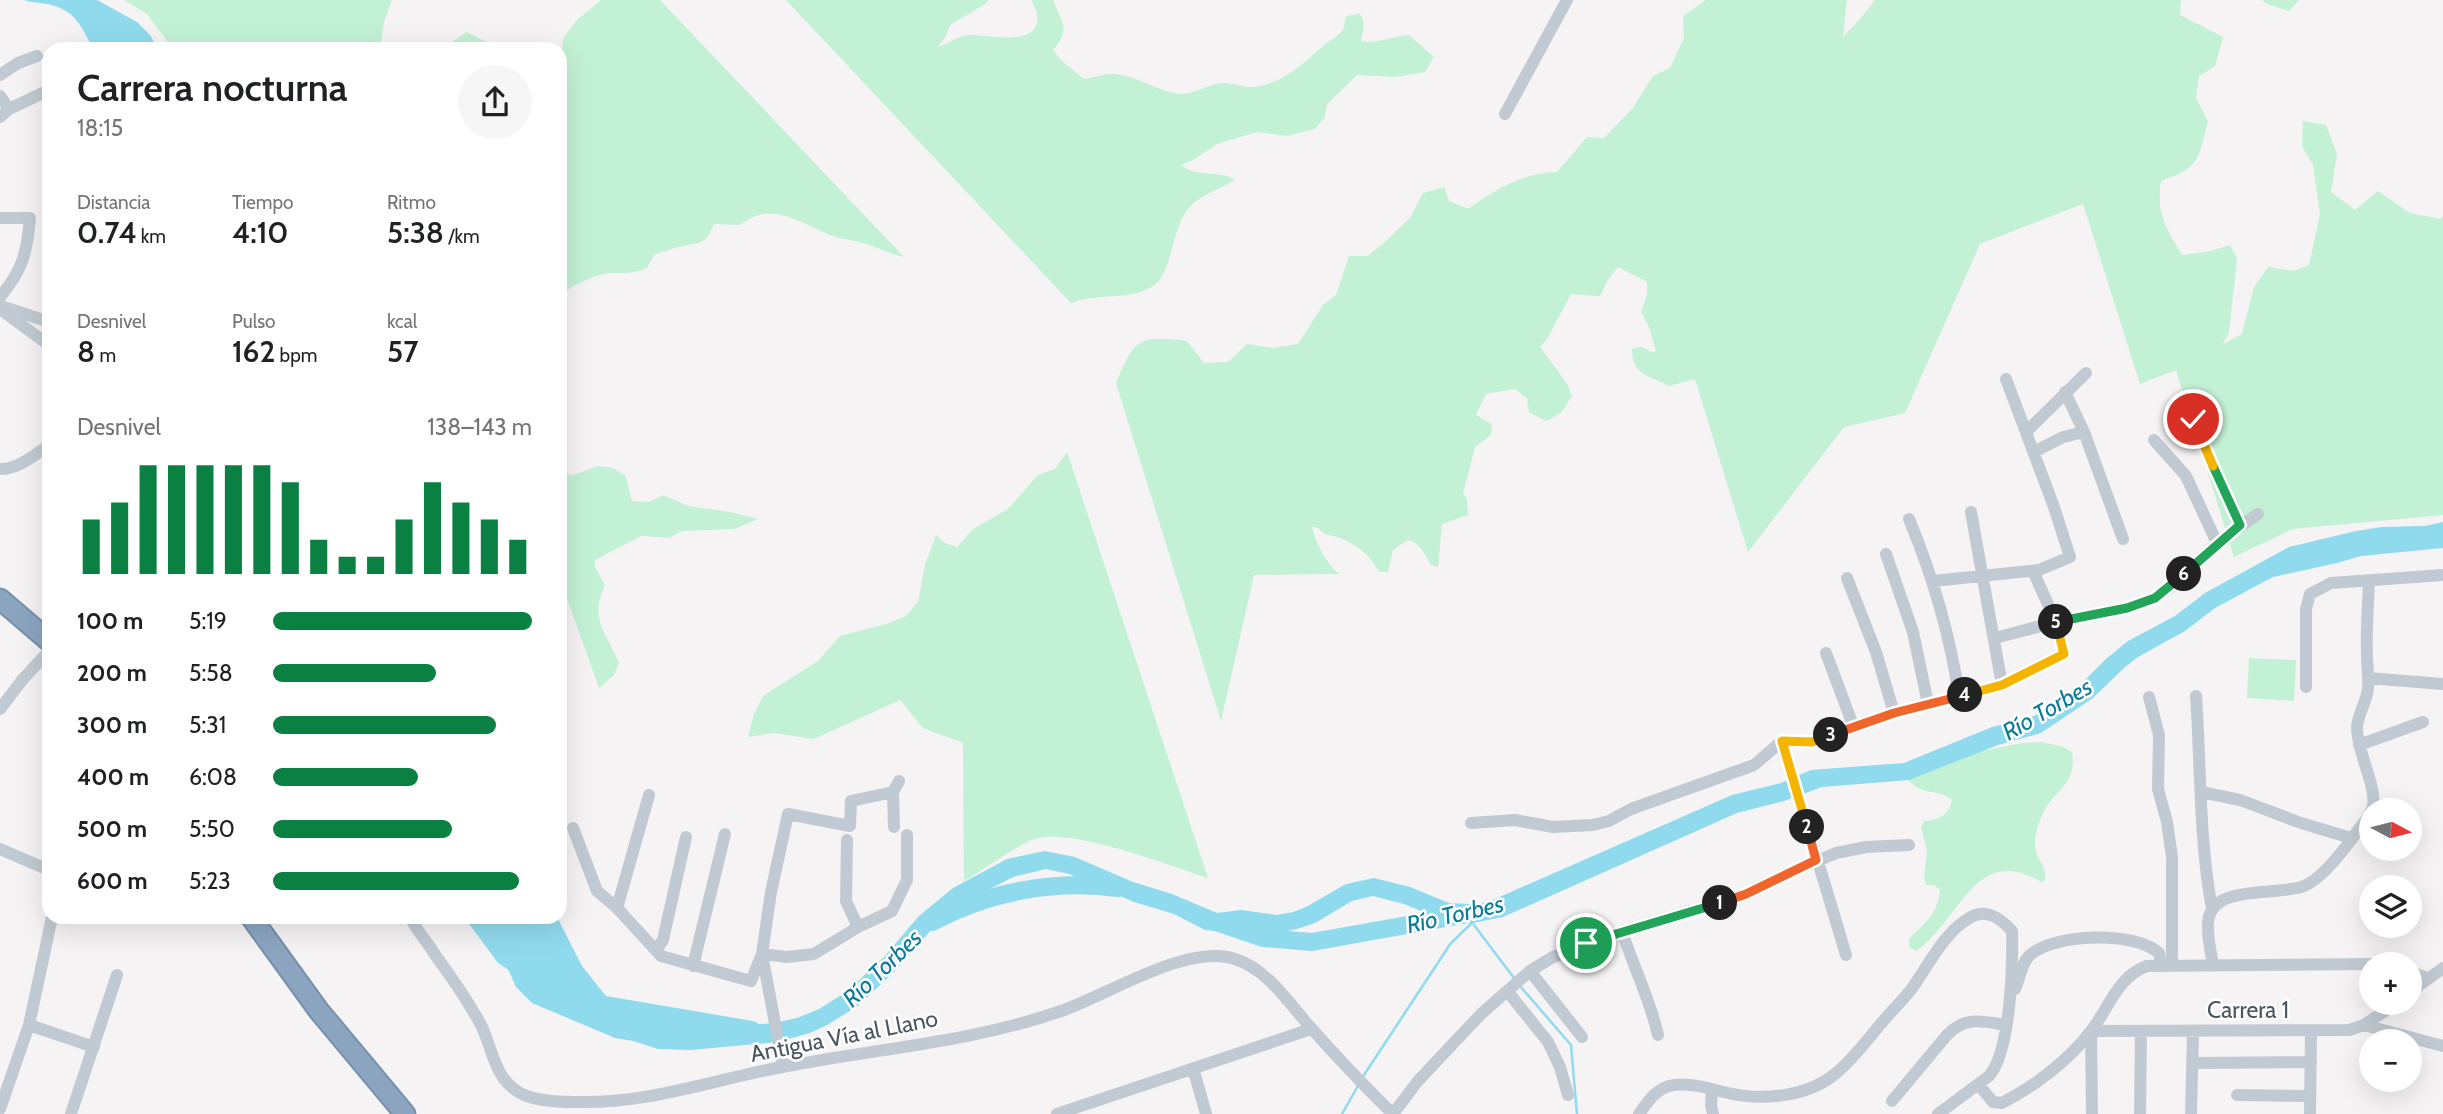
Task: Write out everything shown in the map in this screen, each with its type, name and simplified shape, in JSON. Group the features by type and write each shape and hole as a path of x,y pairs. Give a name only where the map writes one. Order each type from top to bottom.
{"highway":[{"path":"0,599 42,629"},
{"path":"256,924 319,1011 405,1114"}],"street":[{"path":"1505,114 1567,0"},
{"path":"0,75 37,56"},
{"path":"0,96 5,113 42,94"},
{"path":"0,218 30,218 28,243 22,261 15,279 0,297"},
{"path":"0,308 42,320"},
{"path":"0,308 42,340"},
{"path":"2026,432 2086,373"},
{"path":"1933,581 2033,571 2056,565 2070,556 2006,379"},
{"path":"2065,392 2084,432 2123,539"},
{"path":"2176,408 2193,419 2240,525"},
{"path":"2034,452 2063,437 2084,432"},
{"path":"2154,440 2186,476 2217,543"},
{"path":"0,469 6,470 42,449"},
{"path":"1971,512 2002,685"},
{"path":"1995,638 2127,608 2155,598 2171,587 2217,543 2258,514"},
{"path":"1909,519 1933,581 1952,649 1959,696"},
{"path":"1886,554 1913,632 1928,704"},
{"path":"1471,823 1515,820 1553,827 1593,825 1609,821 1631,809 1754,765 1782,741 1812,742 1894,713 2002,685 2064,654 2056,622 2033,571"},
{"path":"2306,687 2306,608 2310,594 2331,583 2443,575"},
{"path":"1847,578 1875,652 1894,713"},
{"path":"2212,909 2220,901 2232,896 2291,890 2318,878 2364,823 2373,807 2357,726 2364,708 2368,678 2369,581"},
{"path":"1826,653 1854,727"},
{"path":"0,709 42,659"},
{"path":"2368,678 2443,684"},
{"path":"2196,696 2203,856 2212,909 2208,923 2213,966"},
{"path":"2149,697 2159,734 2158,781 2168,822 2172,857 2166,965"},
{"path":"2359,746 2423,722"},
{"path":"1782,741 1846,955"},
{"path":"573,828 597,891 617,908 662,956 751,981 762,954 771,892 788,814 850,826 851,802 896,787 894,827"},
{"path":"2201,792 2240,800 2351,838"},
{"path":"617,908 649,795"},
{"path":"693,966 725,834"},
{"path":"762,954 787,957 814,954 858,927 892,911 907,880 907,835"},
{"path":"656,950 663,940 686,837"},
{"path":"847,840 846,901 858,927"},
{"path":"1393,1114 1448,1048 1481,1014 1530,971 1553,957 1622,931 1746,894 1816,860 1866,847 1909,845"},
{"path":"0,849 42,867"},
{"path":"1639,1114 1651,1097 1670,1086 1712,1089 1735,1095 1778,1096 1802,1091 1834,1075 1911,989 1950,937 1972,916 1991,915 2001,919 2012,931 2010,995 2003,1048 1994,1070 1938,1114"},
{"path":"0,1109 29,1025 51,924"},
{"name":"Antigua Vía al Llano","path":"415,924 482,1027 500,1074 523,1094 556,1102 610,1103 662,1095 783,1066 898,1048 1031,1022 1090,1001 1149,972 1208,955 1236,959 1255,969 1285,996 1311,1029 1393,1114"},
{"path":"1622,931 1658,1035"},
{"path":"2010,995 2017,988 2028,957 2039,949 2070,938 2099,937 2147,945 2160,953 2166,965"},
{"path":"762,954 783,1066"},
{"path":"1978,1084 1993,1102 2002,1103 2035,1083 2073,1051 2091,1031 2130,973 2147,966 2359,964"},
{"path":"1530,971 1582,1037"},
{"path":"2422,984 2437,974"},
{"path":"71,1114 117,975"},
{"path":"1508,992 1548,1042 1569,1095"},
{"name":"Carrera 1","path":"2091,1031 2349,1030 2378,1015"},
{"path":"1892,1101 1947,1035 1958,1026 1971,1020 2006,1024"},
{"path":"2364,1024 2443,1046"},
{"path":"29,1025 94,1047"},
{"path":"1057,1114 1311,1029"},
{"path":"2091,1031 2092,1114"},
{"path":"2140,1114 2141,1031"},
{"path":"2191,1114 2193,1031"},
{"path":"2310,1114 2311,1031"},
{"path":"2192,1063 2311,1062"},
{"path":"1192,1068 1206,1114"},
{"path":"1712,1089 1713,1114"},
{"path":"2237,1095 2310,1096"}],"green space":[{"path":"124,0 392,0 384,22 381,42 168,42 147,14"},
{"path":"601,0 660,0 904,257 836,237 788,217 764,214 752,217 740,225 714,224 703,241 654,255 647,268 597,276 567,290 567,42 563,42 577,20"},
{"path":"786,0 988,0 950,25 945,38 937,47 968,35 1022,36 1036,26 1037,13 1032,0 1053,0 1062,20 1063,31 1053,50 1084,79 1115,74 1181,94 1226,83 1253,87 1282,78 1340,33 1344,28 1346,16 1360,14 1364,24 1361,41 1409,35 1434,57 1425,72 1396,77 1357,75 1327,104 1325,117 1315,129 1287,136 1257,132 1217,144 1181,165 1193,171 1235,179 1203,197 1186,212 1168,262 1154,285 1135,293 1071,303"},
{"path":"1706,0 1847,0 1843,37 1874,0 2181,0 2180,15 2223,37 2215,66 2199,76 2196,98 2208,121 2199,153 2191,166 2161,181 2161,211 2182,255 2207,252 2230,245 2237,259 2229,332 2223,344 2242,334 2254,287 2268,267 2294,271 2309,265 2320,214 2313,165 2302,146 2303,121 2326,125 2337,154 2331,192 2355,210 2378,191 2410,213 2440,219 2443,216 2443,515 2293,529 2234,557 2176,370 2140,384 2083,204 1980,244 1905,413 1844,427 1748,552 1695,379 1669,386 1643,373 1635,364 1632,349 1641,347 1656,351 1641,312 1647,295 1647,282 1618,267 1600,296 1571,294 1546,341 1540,346 1566,382 1572,396 1561,413 1546,421 1529,412 1527,398 1515,389 1486,394 1476,415 1492,424 1491,435 1475,447 1463,494 1467,499 1468,515 1442,524 1438,567 1431,565 1420,547 1408,540 1393,550 1388,572 1380,572 1369,557 1355,546 1312,527 1323,554 1340,574 1254,575 1221,721 1116,383 1128,357 1140,343 1157,339 1187,341 1204,363 1228,362 1247,344 1273,348 1298,344 1323,305 1336,295 1349,256 1368,256 1387,240 1410,218 1423,193 1444,187 1449,201 1468,209 1510,183 1532,175 1557,172 1587,137 1604,138 1632,109 1653,76 1670,68 1684,38 1683,16"},
{"path":"2262,0 2299,0 2289,11"},
{"path":"467,32 484,41 484,42 452,42"},
{"path":"1067,452 1208,878 1117,848 1066,838 1045,837 1021,845 964,881 963,743 923,728 900,700 814,739 774,733 748,737 754,714 763,696 818,661 840,636 887,624 906,616 918,602 925,565 936,535 945,543 957,547 973,529 1008,509 1038,475 1055,469"},
{"path":"598,466 612,468 625,475 632,501 650,502 663,495 688,506 758,519 734,529 682,531 669,538 641,536 595,560 595,567 605,585 600,597 599,617 619,663 614,675 599,688 567,599 567,473 571,476"},
{"path":"2249,658 2296,660 2294,701 2247,698"},
{"path":"2041,742 2061,746 2072,752 2073,763 2067,780 2045,809 2036,834 2036,851 2044,869 2045,881 2041,882 2018,872 2000,872 1984,878 1970,890 1931,938 1916,951 1909,947 1909,939 1934,911 1940,890 1934,885 1926,885 1924,878 1927,851 1921,827 1924,821 1939,818 1946,813 1952,800 1941,794 1925,791 1907,779 1946,758 2022,743"}],"water":[{"path":"24,0 97,0 137,22 154,42 89,42 71,14 56,6"},
{"path":"2443,522 2443,548 2361,556 2273,577 2215,608 2185,631 2138,657 2093,698 2041,733 1998,745 1909,780 1822,787 1784,801 1737,813 1503,917 1473,923 1445,921 1404,904 1373,896 1352,901 1315,923 1279,933 1242,928 1205,930 1174,914 1134,902 1069,874 1046,869 1013,877 963,903 932,929 896,970 858,1006 827,1025 810,1033 777,1042 691,1050 658,1049 615,1038 532,1003 516,987 488,924 561,924 582,966 610,1001 646,1020 678,1026 713,1028 774,1023 819,1009 846,992 884,957 919,916 953,888 1007,859 1045,851 1075,857 1217,913 1241,910 1277,915 1293,912 1346,884 1374,878 1410,887 1449,903 1488,902 1732,795 1781,783 1811,770 1904,763 1992,727 2034,716 2081,684 2128,641 2175,616 2205,593 2289,547 2356,531"}],"waterway":[{"name":"Río Torbes","path":"932,922 976,903 1022,890 1070,885 1118,888"},
{"name":"Río Torbes","path":"1213,921 1263,938 1312,942 1463,915"},
{"path":"1362,1078 1451,943 1473,922"},
{"name":"Río Torbes","path":"480,924 504,956 513,962"},
{"path":"1474,925 1514,978"},
{"path":"1520,986 1571,1045 1577,1114"},
{"name":"Río Torbes","path":"600,1004 752,1030"},
{"path":"1342,1114 1359,1084"}],"route":[{"path":"1586,943 1746,894 1816,860 1782,741 1812,742 1894,713 2002,685 2064,654 2056,622 2127,608 2155,598 2171,587 2240,525 2193,419"}]}
